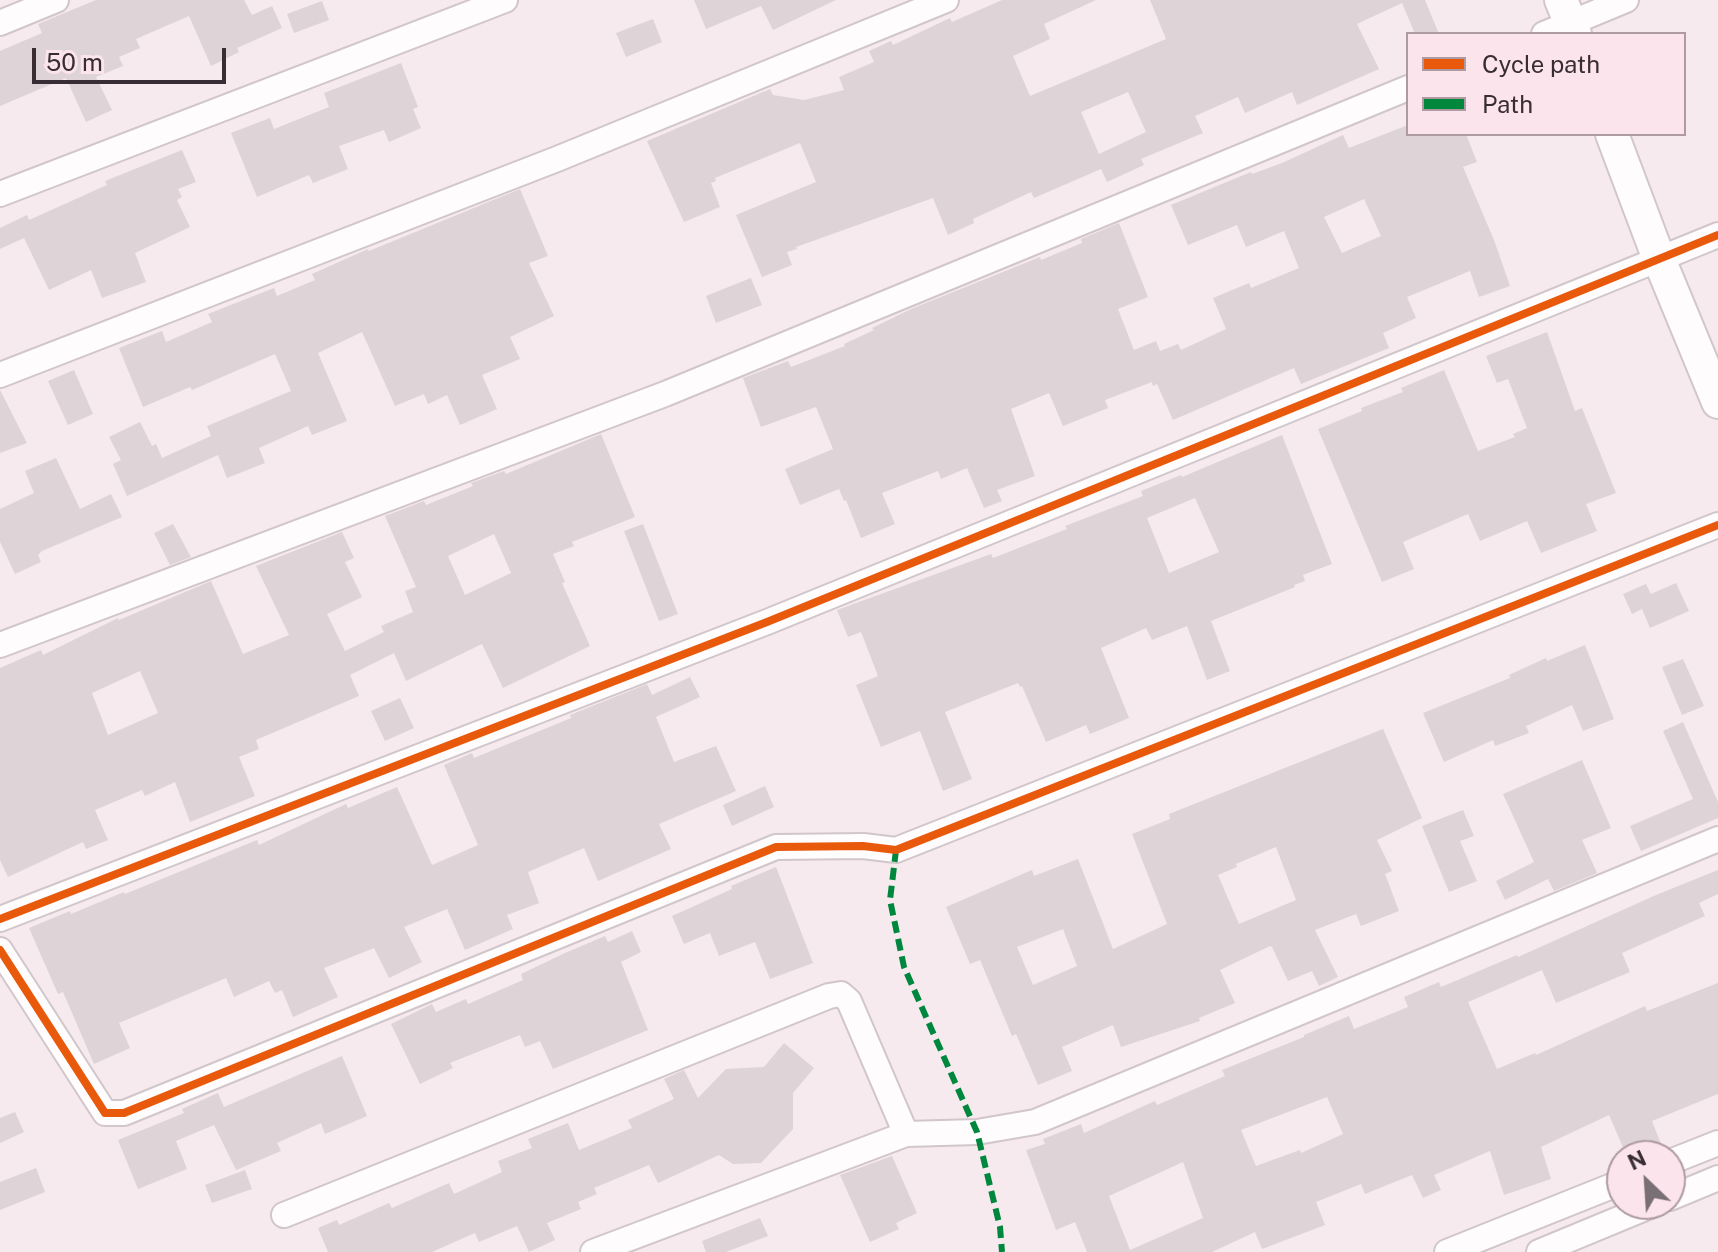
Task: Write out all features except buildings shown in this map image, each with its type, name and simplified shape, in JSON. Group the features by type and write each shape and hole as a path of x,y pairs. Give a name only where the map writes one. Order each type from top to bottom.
{"street":[{"path":"0,23 56,0"},
{"path":"0,194 505,0"},
{"path":"0,375 557,159 946,0"},
{"path":"1563,23 1626,0"},
{"path":"0,645 665,394 1406,89"},
{"path":"1613,136 1718,402"},
{"path":"0,919 767,622 1718,235"},
{"path":"0,950 105,1113 124,1113 776,847 863,846 896,850 1718,525"},
{"path":"593,1252 906,1134 977,1132 1035,1122 1718,839"},
{"path":"284,1215 814,1001 841,994 849,1001 906,1134"},
{"path":"1686,1156 1718,1143"},
{"path":"1686,1191 1718,1178"},
{"path":"1463,1249 1606,1189"},
{"path":"1539,1252 1616,1220"}],"marked path":[{"path":"896,850 890,900 904,967 977,1132 1000,1227 1002,1252"}],"cycle path":[{"path":"0,919 767,622 1718,235"},
{"path":"0,950 105,1113 124,1113 776,847 863,846 896,850 1718,525"}]}
